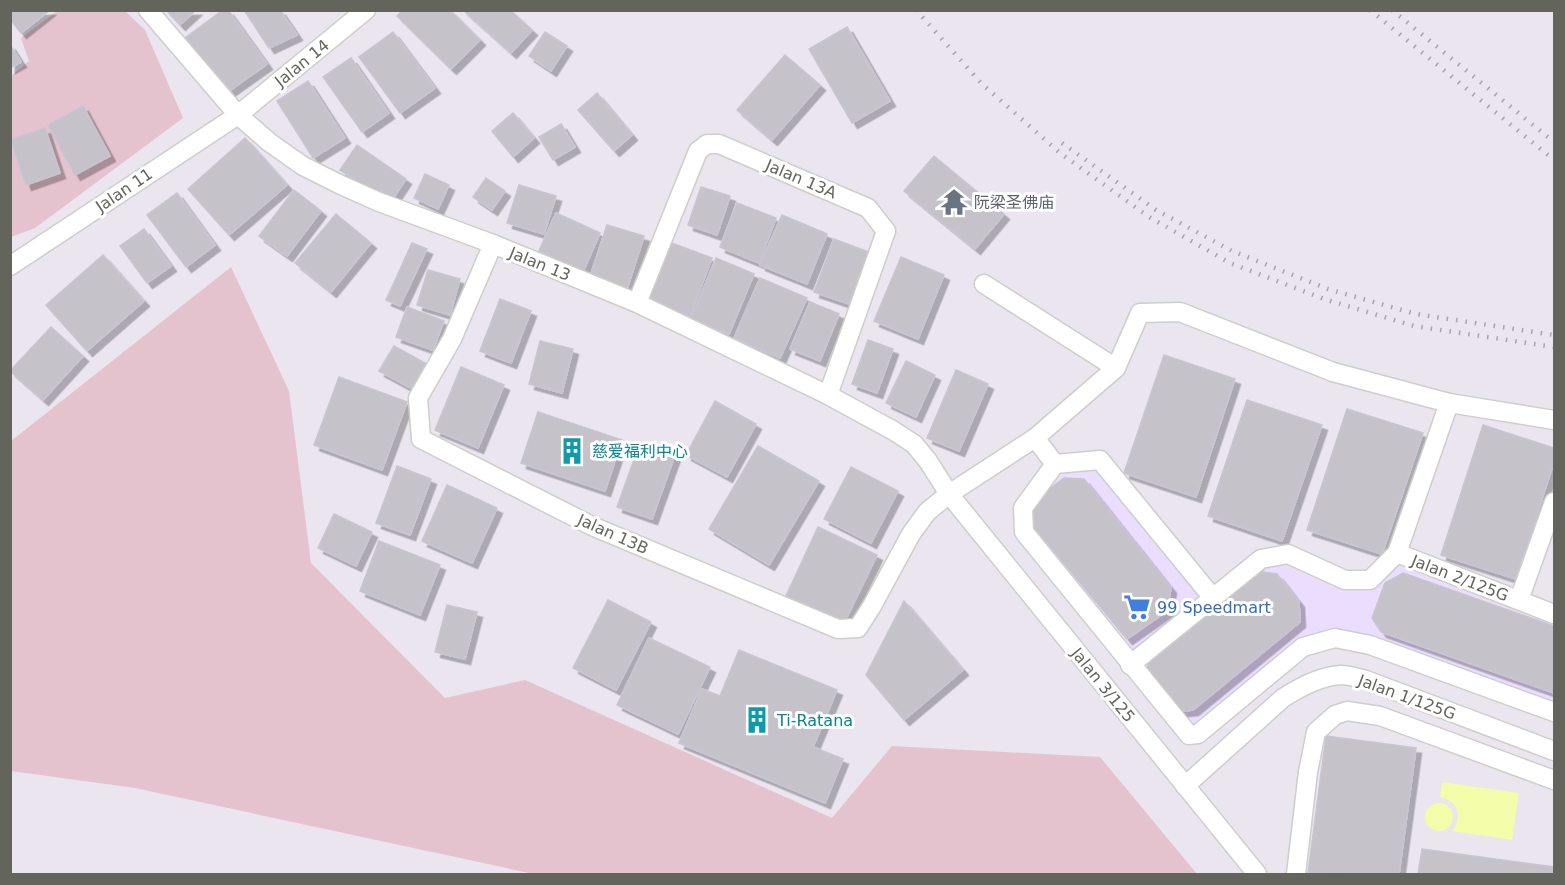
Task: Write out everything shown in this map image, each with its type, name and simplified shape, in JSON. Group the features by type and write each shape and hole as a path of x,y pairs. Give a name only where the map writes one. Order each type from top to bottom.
{"street":[{"name":"Jalan 13","path":"148,10 238,115 269,142 295,160 379,202 493,244 637,303 828,395 914,444 928,461 949,495"},
{"name":"Jalan 14","path":"238,115 366,10"},
{"name":"Jalan 11","path":"10,266 238,115"},
{"name":"Jalan 13A","path":"637,303 698,151 707,144 719,144 868,208 886,231 828,395"},
{"name":"Jalan 13B","path":"493,244 452,339 418,398 421,439 592,526 838,629 858,628 911,534 927,512 949,495"},
{"path":"984,284 1116,368"},
{"path":"949,495 1035,438 1116,368 1140,313 1180,312 1333,372 1449,403 1554,420"},
{"path":"1397,554 1449,403"},
{"path":"1035,438 1055,464"},
{"path":"1213,598 1100,460 1055,464 1023,508 1024,532 1185,733 1194,736 1303,647 1335,638 1370,645 1554,712"},
{"name":"Jalan 3/125","path":"949,495 1257,874"},
{"path":"1520,600 1554,502"},
{"name":"Jalan 2/125G","path":"1130,665 1261,559 1288,554 1345,580 1370,580 1397,554 1554,614"},
{"name":"Jalan 1/125G","path":"1185,786 1283,698 1319,680 1342,675 1366,680 1554,751"},
{"path":"1296,874 1308,772 1316,732 1335,716 1347,711 1380,716 1554,780"}],"shaded area":[{"path":"57,11 125,11 145,30 183,118 35,228 11,237 11,76 29,61 21,38"},
{"path":"231,267 289,391 311,563 445,698 525,680 832,818 892,746 1100,757 1197,874 534,874 135,788 11,771 11,441"},
{"path":"1097,469 1209,605 1262,564 1288,561 1344,587 1398,562 1554,622 1554,704 1335,632 1193,730 1028,530 1055,472"},
{"path":"1442,782 1519,793 1512,840 1452,831 1457,820 1457,810 1451,802 1440,797"},
{"path":"1439,803 1449,807 1453,817 1449,827 1439,831 1429,827 1425,817 1429,807"}],"building":[{"path":"10,10 50,10 21,33 10,19"},
{"path":"166,10 196,10 180,25"},
{"path":"223,10 228,10 267,64 225,94 185,38"},
{"path":"244,10 280,10 297,35 269,48"},
{"path":"403,10 450,10 480,40 451,69 397,16"},
{"path":"463,10 510,10 532,30 511,53"},
{"path":"847,27 890,101 852,123 809,49"},
{"path":"393,32 435,88 400,113 359,57"},
{"path":"545,32 567,46 551,71 529,56"},
{"path":"10,45 21,62 10,68"},
{"path":"785,55 820,85 772,140 737,110"},
{"path":"351,58 389,113 362,132 323,77"},
{"path":"308,81 345,138 313,158 277,101"},
{"path":"597,93 632,135 614,151 578,110"},
{"path":"83,106 110,156 75,175 48,125"},
{"path":"513,113 534,138 513,157 492,131"},
{"path":"561,124 575,147 553,160 539,137"},
{"path":"45,128 60,173 26,185 11,140"},
{"path":"245,138 287,185 229,235 188,189"},
{"path":"357,145 406,179 390,203 340,170"},
{"name":"阮梁圣佛庙","path":"934,156 1004,214 975,249 904,191"},
{"path":"425,174 449,185 438,209 414,198"},
{"path":"486,178 505,191 492,210 473,197"},
{"path":"519,185 556,196 544,234 507,223"},
{"path":"701,187 730,196 717,235 688,225"},
{"path":"294,190 321,211 287,256 259,236"},
{"path":"177,193 215,245 186,267 147,215"},
{"path":"737,203 776,218 759,263 720,247"},
{"path":"556,213 600,233 582,274 538,253"},
{"path":"336,214 371,243 331,292 295,263"},
{"path":"782,215 827,234 807,284 760,265"},
{"path":"607,225 644,236 627,289 590,277"},
{"path":"144,229 171,266 147,283 120,246"},
{"path":"834,239 871,253 852,305 814,292"},
{"path":"669,242 712,258 690,316 647,301"},
{"path":"412,243 427,249 400,306 386,300"},
{"path":"103,255 144,301 87,351 46,305"},
{"path":"901,257 944,275 918,339 874,321"},
{"path":"716,258 754,274 729,334 691,319"},
{"path":"428,270 460,279 450,315 417,305"},
{"path":"760,278 807,298 780,358 734,338"},
{"path":"500,299 531,311 511,363 480,351"},
{"path":"810,302 839,314 820,361 790,349"},
{"path":"407,307 444,321 433,350 396,337"},
{"path":"51,327 83,356 43,400 10,371"},
{"path":"868,340 893,349 877,393 852,384"},
{"path":"540,341 573,349 562,393 529,384"},
{"path":"394,346 432,367 418,392 379,371"},
{"path":"1164,355 1235,379 1196,497 1124,473"},
{"path":"906,361 935,375 916,417 886,403"},
{"path":"461,367 504,385 478,448 435,430"},
{"path":"956,370 988,384 959,451 927,438"},
{"path":"339,377 407,402 382,470 314,445"},
{"path":"1247,400 1322,425 1282,541 1208,516"},
{"path":"715,401 756,424 727,477 686,455"},
{"path":"1347,409 1423,433 1382,554 1307,530"},
{"name":"慈爱福利中心","path":"538,412 622,440 605,491 521,463"},
{"path":"1483,425 1554,448 1554,462 1516,579 1441,555"},
{"path":"640,443 675,455 652,519 617,507"},
{"path":"758,446 819,481 769,565 709,529"},
{"path":"397,466 431,479 410,535 376,523"},
{"path":"851,467 898,491 871,543 824,519"},
{"path":"1064,478 1084,479 1171,588 1167,611 1127,639 1030,523 1031,503"},
{"path":"447,485 497,508 472,563 422,541"},
{"path":"334,514 372,532 356,566 318,548"},
{"path":"818,527 877,555 844,623 786,596"},
{"path":"379,541 440,565 420,615 360,591"},
{"path":"1257,571 1277,574 1299,602 1300,622 1193,710 1174,712 1146,675 1150,654"},
{"path":"1403,573 1554,626 1554,693 1381,632 1372,618 1385,583"},
{"path":"608,600 651,622 616,690 573,668"},
{"path":"904,601 963,670 904,720 866,675"},
{"path":"447,605 477,612 465,659 435,652"},
{"path":"649,638 710,667 678,734 617,705"},
{"name":"Ti-Ratana","path":"739,650 837,690 813,747 843,759 825,803 679,743 702,689 720,696"},
{"path":"1326,736 1416,748 1399,874 1308,873"},
{"path":"1422,849 1554,867 1554,874 1418,874"}],"railway":[{"path":"916,10 981,83 1060,153 1149,217 1230,263 1324,299 1414,326 1554,347"},
{"path":"1370,10 1554,160"},
{"path":"1392,10 1554,142"},
{"path":"1062,143 1156,210 1232,251 1328,289 1416,314 1554,335"}],"place":[{"name":"阮梁圣佛庙","path":"954,202"},
{"name":"慈爱福利中心","path":"572,451"},
{"name":"99 Speedmart","path":"1137,607"},
{"name":"Ti-Ratana","path":"757,720"}]}
